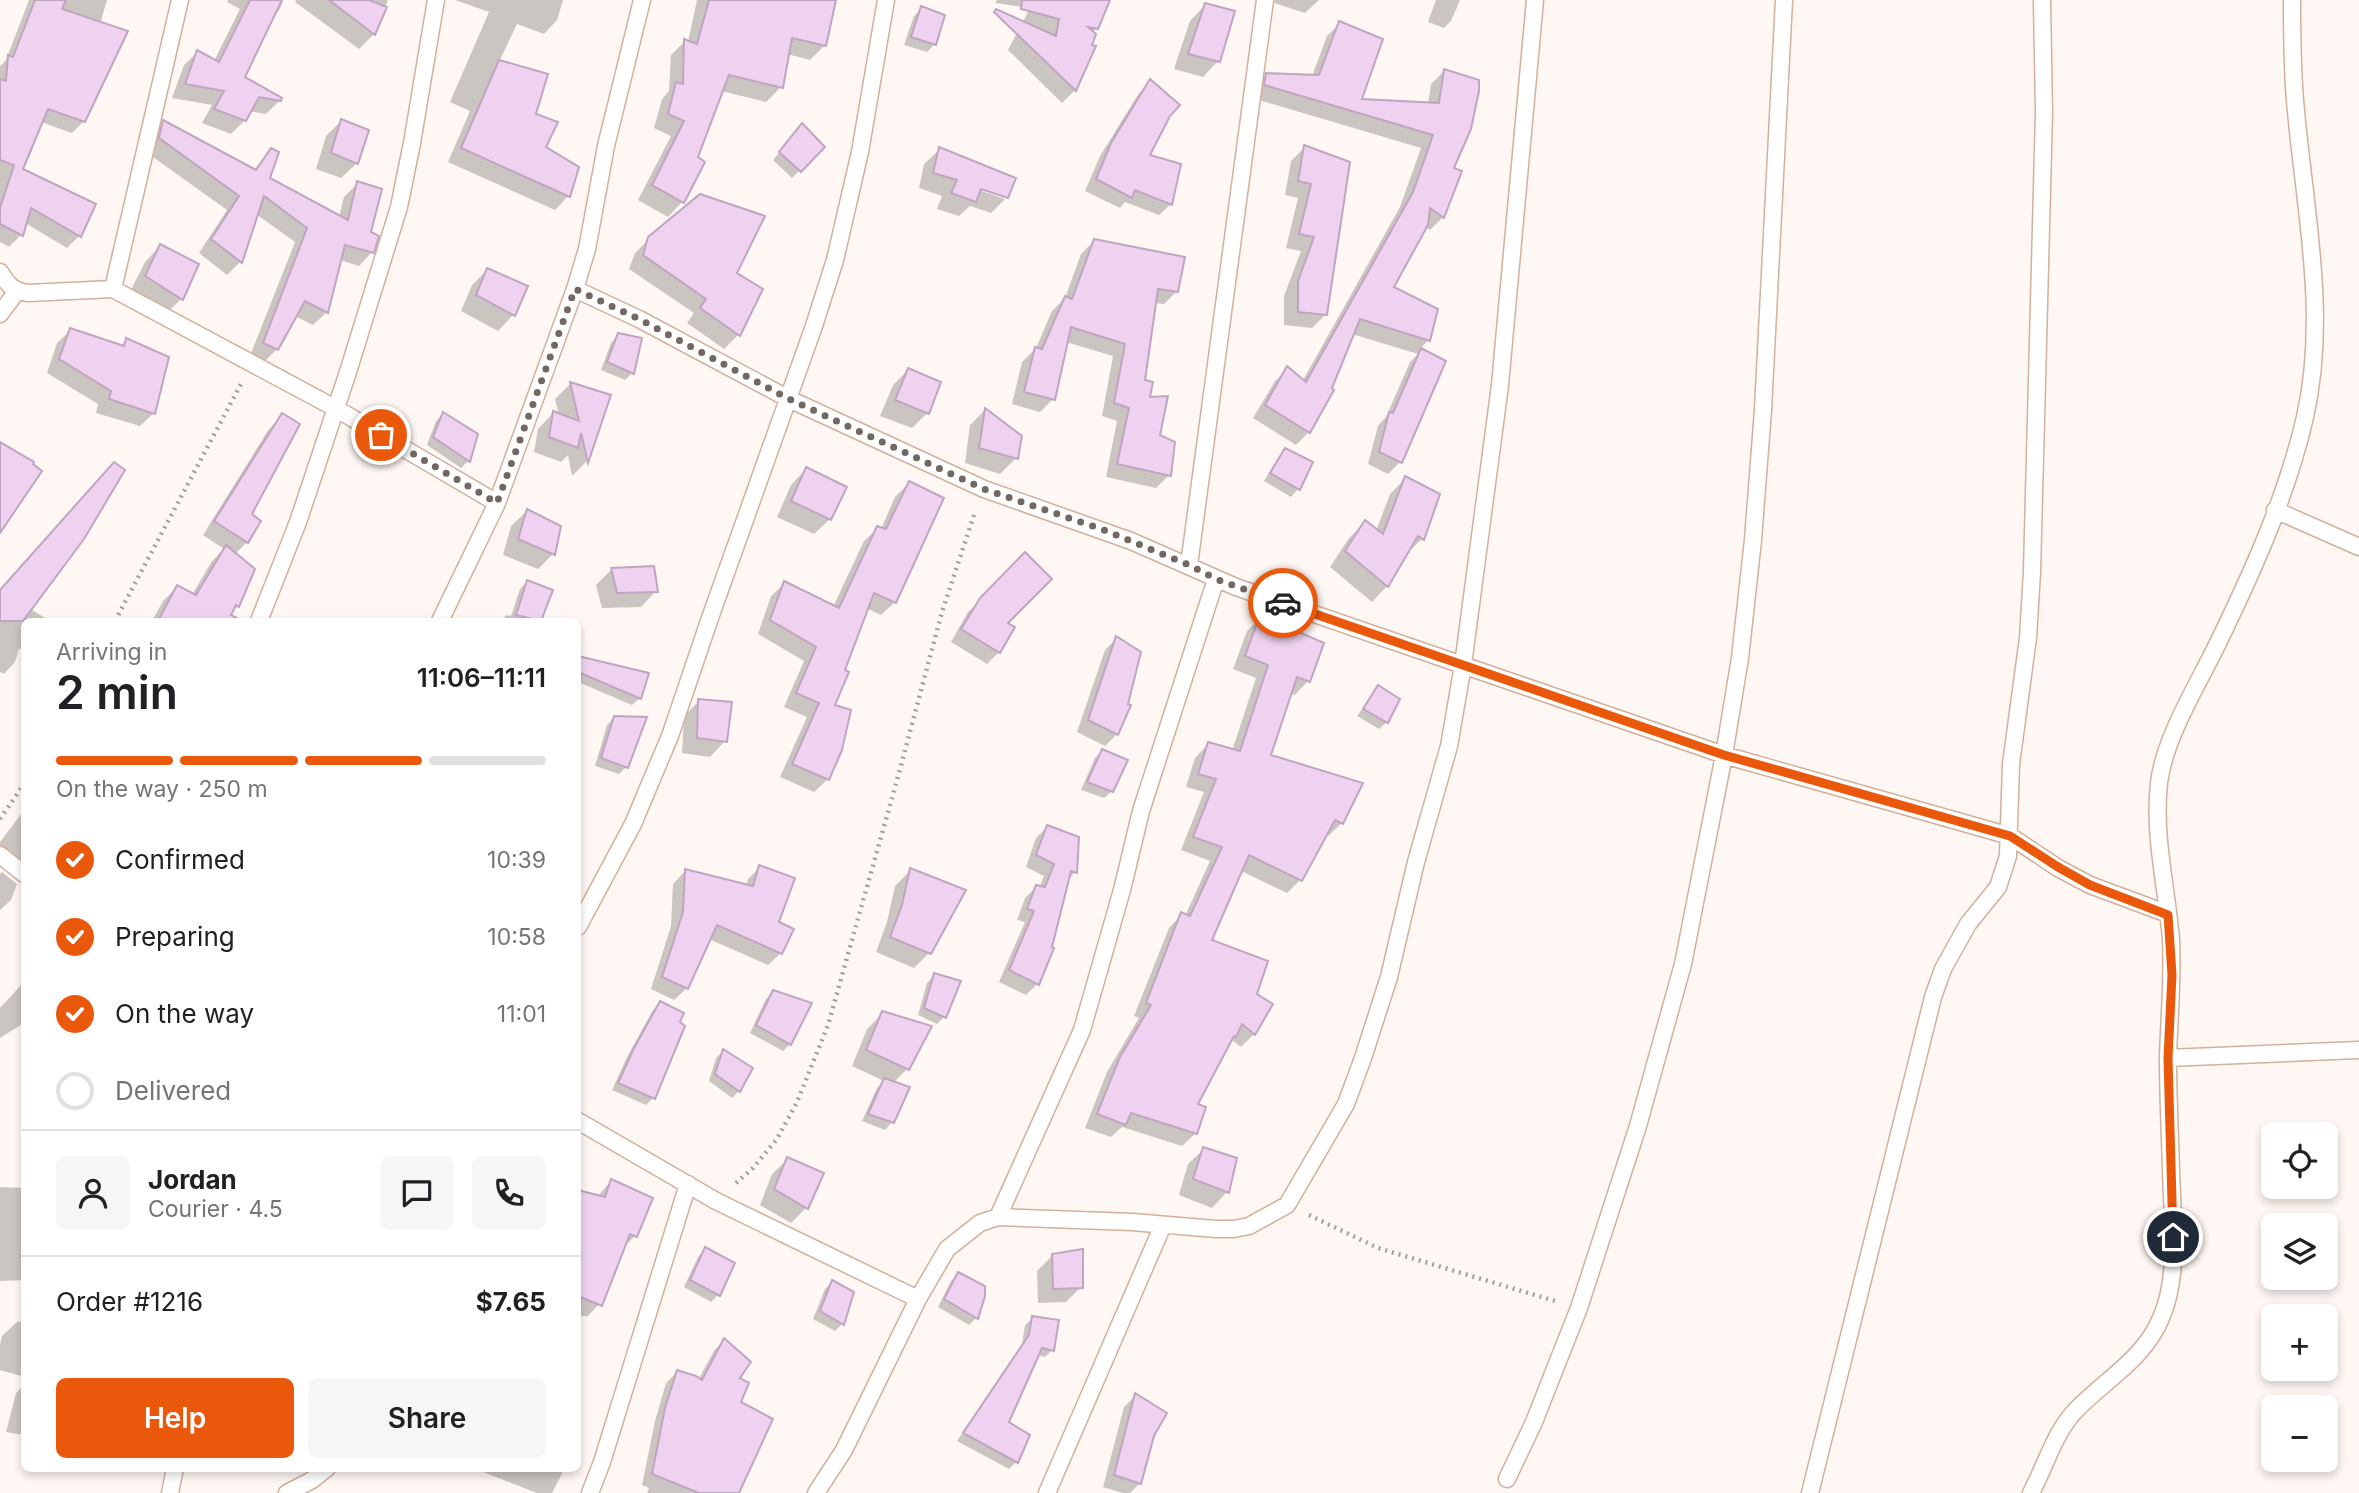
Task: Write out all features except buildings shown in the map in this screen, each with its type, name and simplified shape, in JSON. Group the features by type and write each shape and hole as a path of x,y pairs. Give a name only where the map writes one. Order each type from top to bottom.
{"lane":[{"path":"113,289 180,0"},
{"path":"260,618 298,522 355,351 402,195 436,0"},
{"path":"441,618 497,503 575,289 587,249 606,146 642,0"},
{"path":"581,921 633,824 670,736 814,326 838,246 860,152 887,0"},
{"path":"1189,565 1265,0"},
{"path":"816,1493 844,1450 918,1299 947,1249 980,1223 998,1217 1234,1229 1261,1220 1287,1205 1346,1104 1389,978 1416,862 1449,746 1463,665 1500,385 1535,0"},
{"path":"1507,1479 1534,1422 1579,1308 1638,1126 1684,964 1724,755 1740,657 1754,527 1763,410 1784,0"},
{"path":"1810,1493 1933,997 1943,969 1968,924 1997,887 2008,856 2011,764 2028,638 2032,572 2043,126 2042,0"},
{"path":"2031,1493 2059,1432 2075,1411 2128,1366 2152,1338 2163,1314 2173,1259 2168,1058 2172,975 2159,785 2164,758 2174,731 2249,580 2276,510 2305,419 2312,380 2314,280 2291,53 2292,0"},
{"path":"0,272 6,282 17,291 39,294 113,289 335,408 497,503"},
{"path":"575,289 639,319 789,399 984,489 1104,530 1216,579 1724,755 2010,836 2090,885 2168,915"},
{"path":"0,314 17,291"},
{"path":"2276,510 2359,547"},
{"path":"998,1217 1082,1030 1122,890 1141,811 1216,579"},
{"path":"0,855 21,872"},
{"path":"2168,1058 2359,1050"},
{"path":"581,1123 716,1201 918,1299"},
{"path":"590,1493 603,1462 688,1184"},
{"path":"1048,1493 1163,1225"},
{"path":"170,1493 174,1472"},
{"path":"287,1493 322,1472"}],"path":[{"path":"117,618 252,363"},
{"path":"716,1201 752,1168 777,1139 813,1065 828,1025 864,900 942,612 984,489"},
{"path":"0,819 21,788"},
{"path":"1287,1205 1378,1248 1579,1308"}],"way so far":[{"path":"381,435 497,503 575,289 639,319 789,399 984,489 1104,530 1216,579 1283,603"}],"route":[{"path":"1283,603 1724,755 2010,836 2090,885 2168,915 2172,975 2168,1058 2173,1237"}]}
